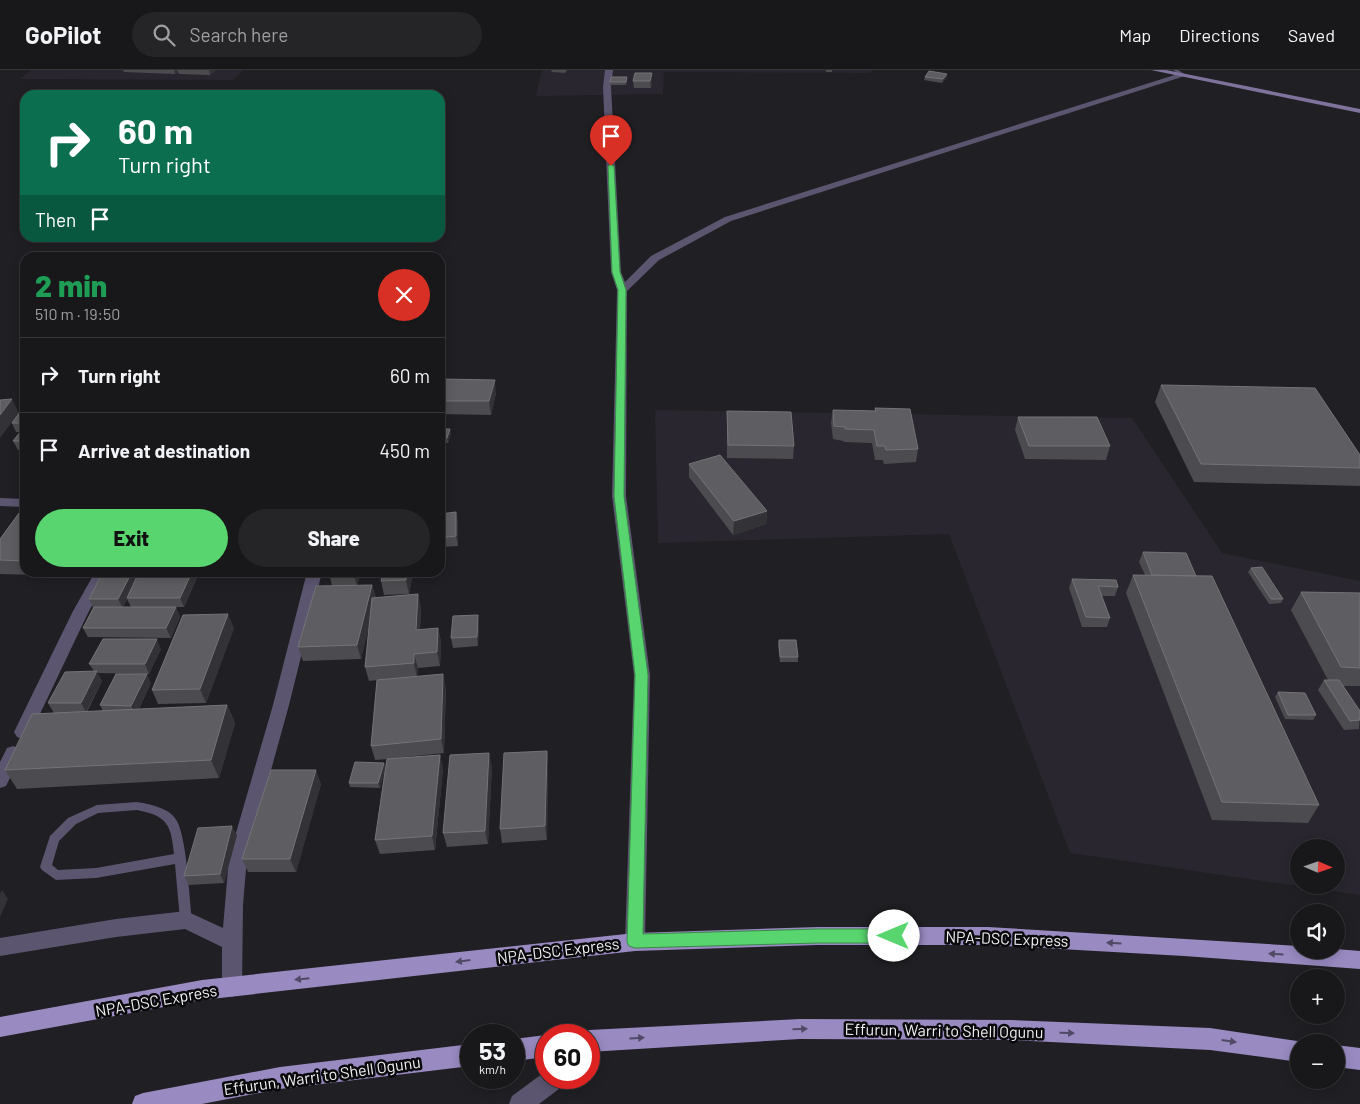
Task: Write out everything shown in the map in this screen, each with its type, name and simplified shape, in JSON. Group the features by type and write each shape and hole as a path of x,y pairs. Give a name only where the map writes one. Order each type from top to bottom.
{"main road":[{"name":"NPA-DSC Express","path":"0,1027 202,990 635,942 818,936 988,936 1184,947 1360,960"},
{"name":"Effurun, Warri to Shell Ogunu","path":"600,1042 800,1028 1011,1030 1210,1038 1290,1049"},
{"name":"Effurun, Warri to Shell Ogunu","path":"143,1104 280,1078 460,1056"},
{"path":"1345,1057 1360,1059"}],"street":[{"path":"609,70 607,87 616,272 622,290 619,496 642,675 635,942"},
{"path":"1155,70 1360,111"},
{"path":"622,290 655,258 728,219 1184,75"},
{"path":"0,502 20,503"},
{"path":"0,781 80,612 100,577"},
{"path":"232,987 233,905 238,857 283,697 314,577"},
{"path":"0,947 116,928 186,920 232,942"},
{"path":"520,1104 540,1089"}],"lane":[{"path":"1175,70 1184,75"},
{"path":"179,858 96,873 56,875 46,867 54,839 72,821 97,809 137,806 153,809 171,820 177,834 186,920"}],"shaded area":[{"path":"31,70 244,70 233,80 20,79"},
{"path":"542,70 873,70 870,73 664,72 663,94 536,96"},
{"path":"655,410 1132,418 1222,553 1360,581 1360,895 1345,893 1345,839 1290,839 1290,885 1070,853 949,534 658,543"}],"building":[{"path":"929,71 947,74 943,79 925,77"},
{"path":"635,73 652,73 650,81 633,81"},
{"path":"611,77 627,77 626,82 610,82"},
{"path":"445,379 495,380 489,401 445,401"},
{"path":"1161,385 1315,388 1360,455 1360,468 1201,464"},
{"path":"12,399 0,415 0,400"},
{"path":"875,408 910,409 918,449 886,450 885,446 877,446 874,430 845,429 845,427 834,426 833,410 876,411"},
{"path":"727,411 791,412 794,446 728,445"},
{"path":"20,412 20,423 12,423"},
{"path":"1018,417 1097,417 1110,446 1029,446"},
{"path":"445,429 450,429 447,438 445,438"},
{"path":"20,432 20,441 13,441"},
{"path":"720,455 767,511 734,521 689,464"},
{"path":"20,512 20,561 0,560 0,539"},
{"path":"456,512 456,536 445,537 445,513"},
{"path":"1143,552 1186,553 1196,576 1152,575"},
{"path":"1262,567 1283,599 1271,599 1251,568"},
{"path":"1133,575 1212,576 1319,805 1222,802"},
{"path":"100,577 129,577 118,599 89,599"},
{"path":"137,577 190,577 180,598 127,598"},
{"path":"382,577 406,577 406,580 381,581"},
{"path":"1072,579 1116,580 1118,587 1098,586 1110,618 1086,617"},
{"path":"372,585 357,645 298,647 316,586"},
{"path":"1301,592 1360,593 1360,668 1341,667"},
{"path":"418,594 416,630 438,628 437,652 414,654 414,663 365,667 372,598"},
{"path":"94,607 176,607 166,628 83,628"},
{"path":"228,614 200,689 152,690 183,615"},
{"path":"478,615 477,637 451,638 453,616"},
{"path":"103,639 157,639 145,664 89,664"},
{"path":"779,640 796,640 798,657 780,657"},
{"path":"97,671 81,703 48,703 65,672"},
{"path":"116,674 147,674 131,706 100,705"},
{"path":"443,674 441,739 371,746 377,680"},
{"path":"1324,680 1339,680 1360,711 1360,720 1350,721"},
{"path":"1278,692 1305,693 1316,715 1288,715"},
{"path":"227,705 211,760 5,770 32,714"},
{"path":"547,751 545,826 500,829 504,753"},
{"path":"489,753 485,831 443,833 450,755"},
{"path":"440,755 432,836 375,840 387,759"},
{"path":"355,762 384,763 378,783 349,783"},
{"path":"271,770 316,770 290,859 242,859"},
{"path":"232,826 220,874 184,876 198,828"}],"route":[{"path":"611,166 616,272 622,290 619,496 642,675 635,942 818,936 894,936"}]}
